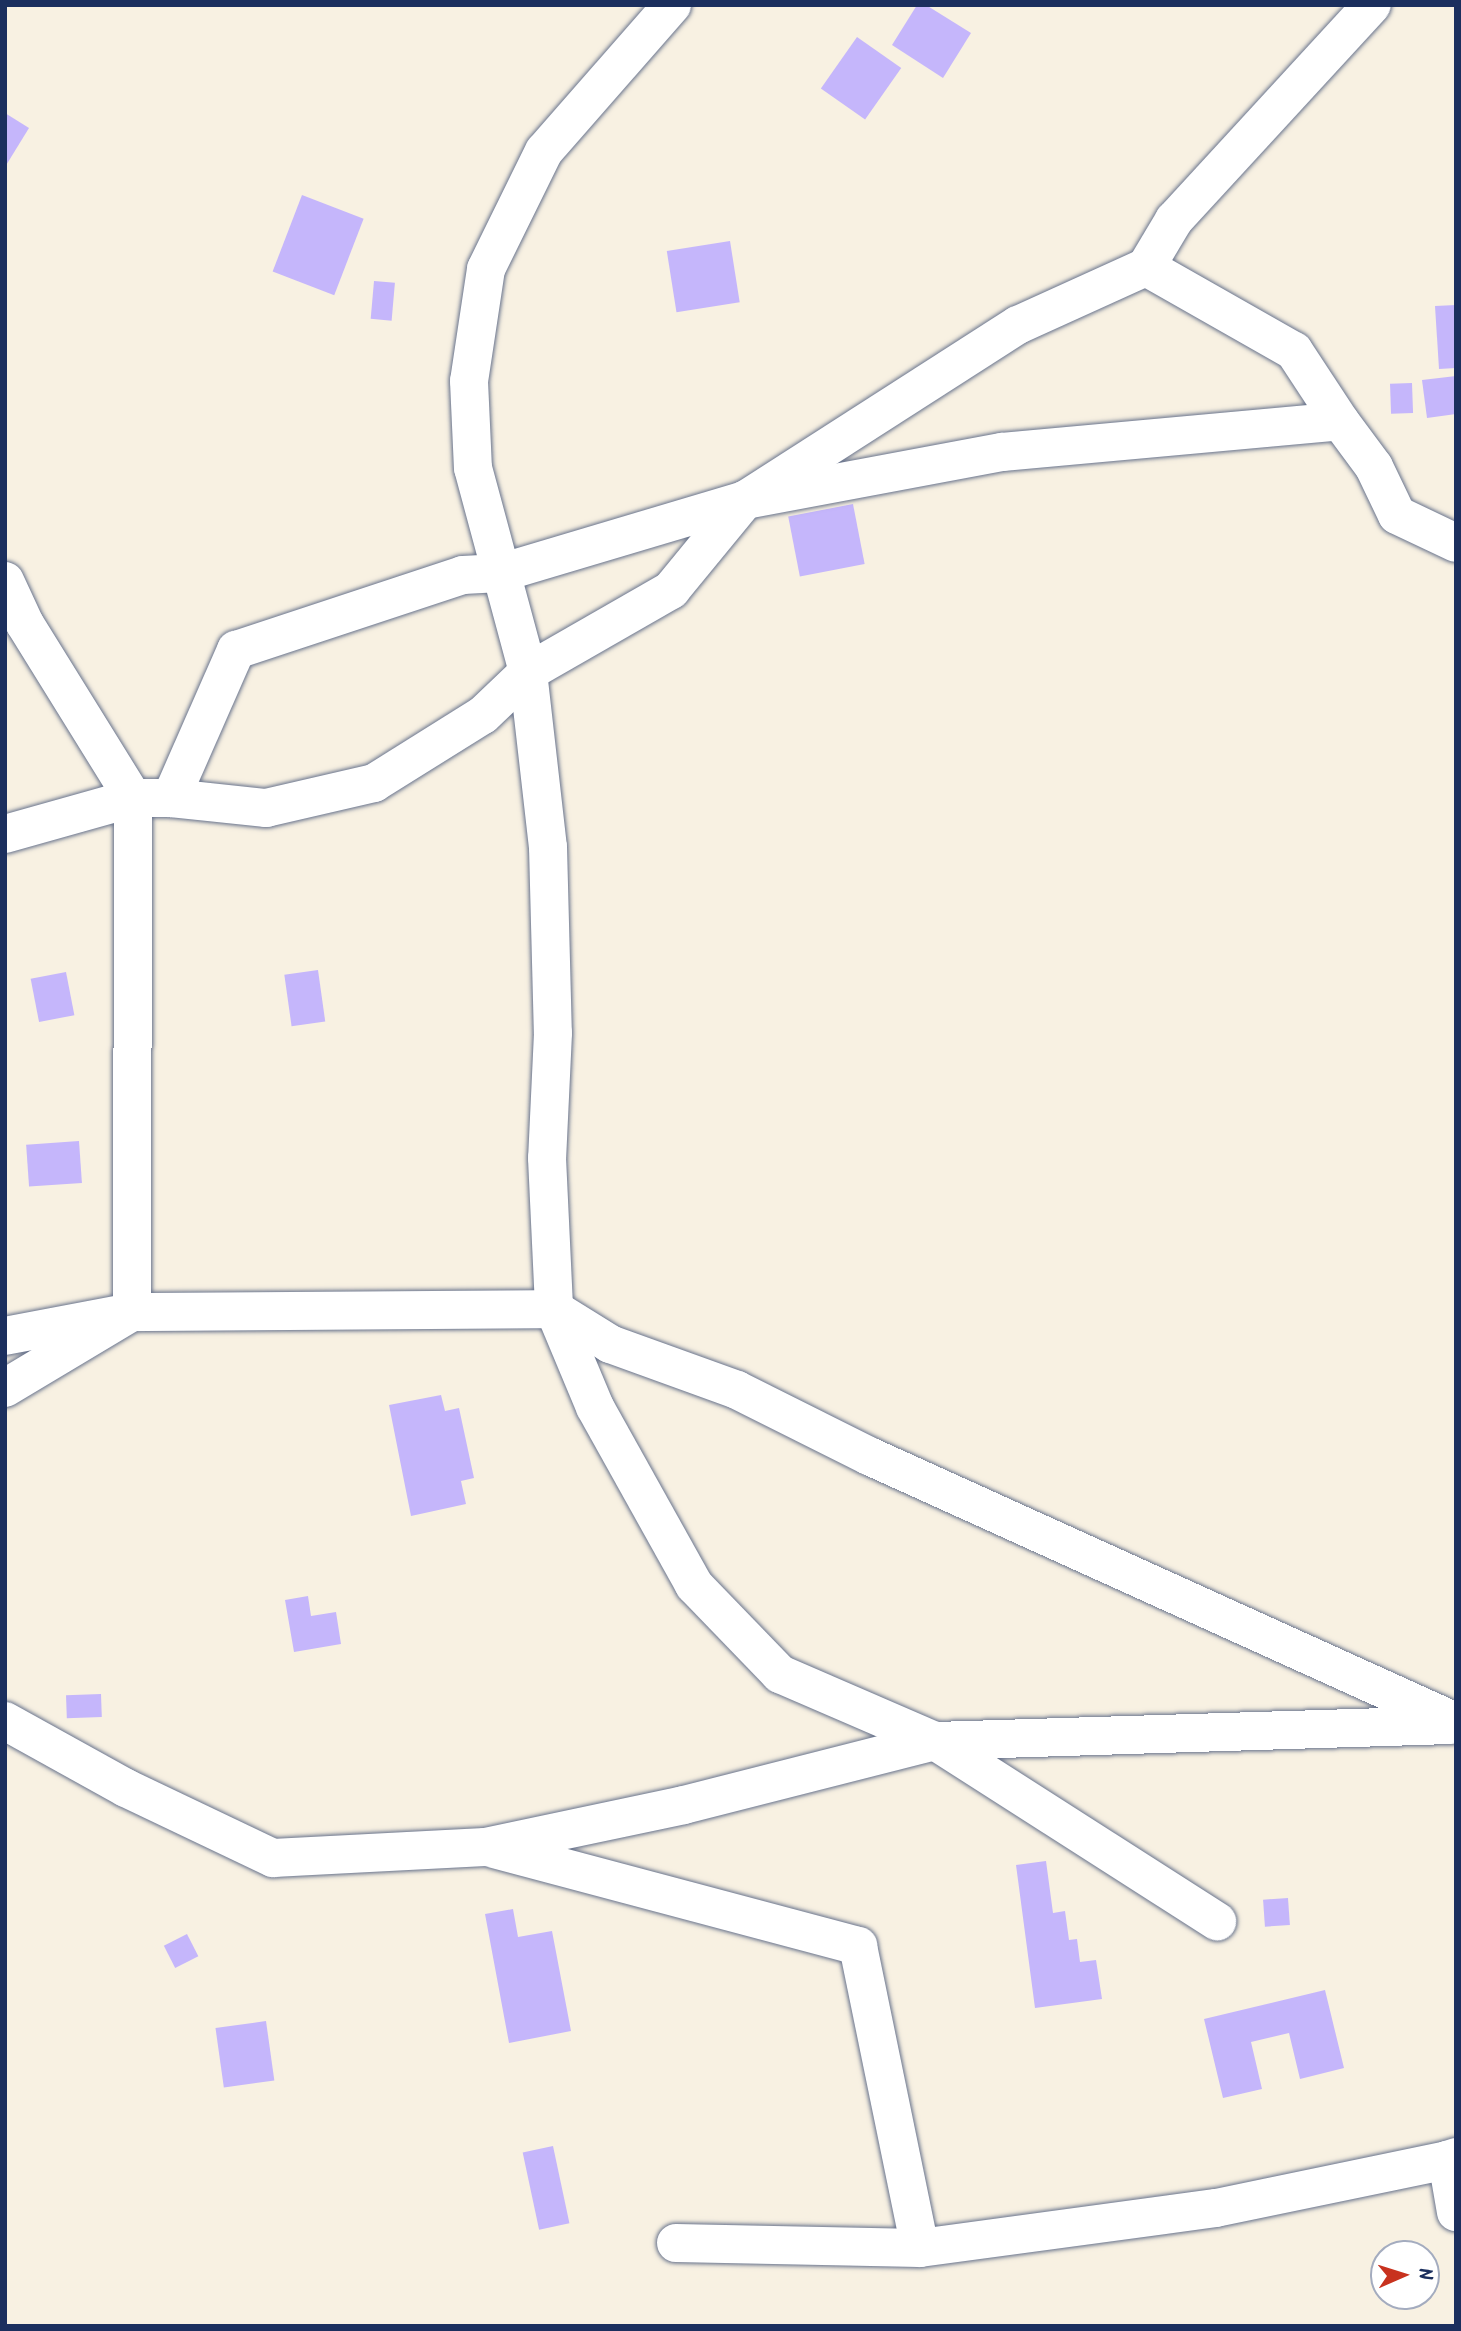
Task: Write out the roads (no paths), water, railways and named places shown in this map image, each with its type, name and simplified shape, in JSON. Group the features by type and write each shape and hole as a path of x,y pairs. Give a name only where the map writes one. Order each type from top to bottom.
{"street":[{"path":"673,5 544,150 486,269 469,381 473,468 528,672 548,847 554,1033 547,1158 554,1310 595,1407 694,1585 780,1674 935,1741 1217,1921"},
{"path":"5,834 133,798 171,798 266,808 374,783 483,715 528,672 671,590 745,500 1018,325 1146,267 1174,220 1372,5"},
{"path":"1146,267 1294,351 1374,467 1397,515 1456,543"},
{"path":"171,798 236,650 463,575 500,573 745,500 1002,452 1340,421"},
{"path":"5,581 25,624 133,798 132,1312"},
{"path":"5,1336 132,1312 554,1310 610,1344 737,1390 869,1456 1456,1723"},
{"path":"5,1388 132,1312"},
{"path":"5,1721 126,1788 273,1858 485,1847 684,1805 935,1741 1456,1723"},
{"path":"485,1847 858,1945 920,2248"},
{"path":"676,2243 920,2248 1216,2208 1451,2158 1456,2213"}]}
